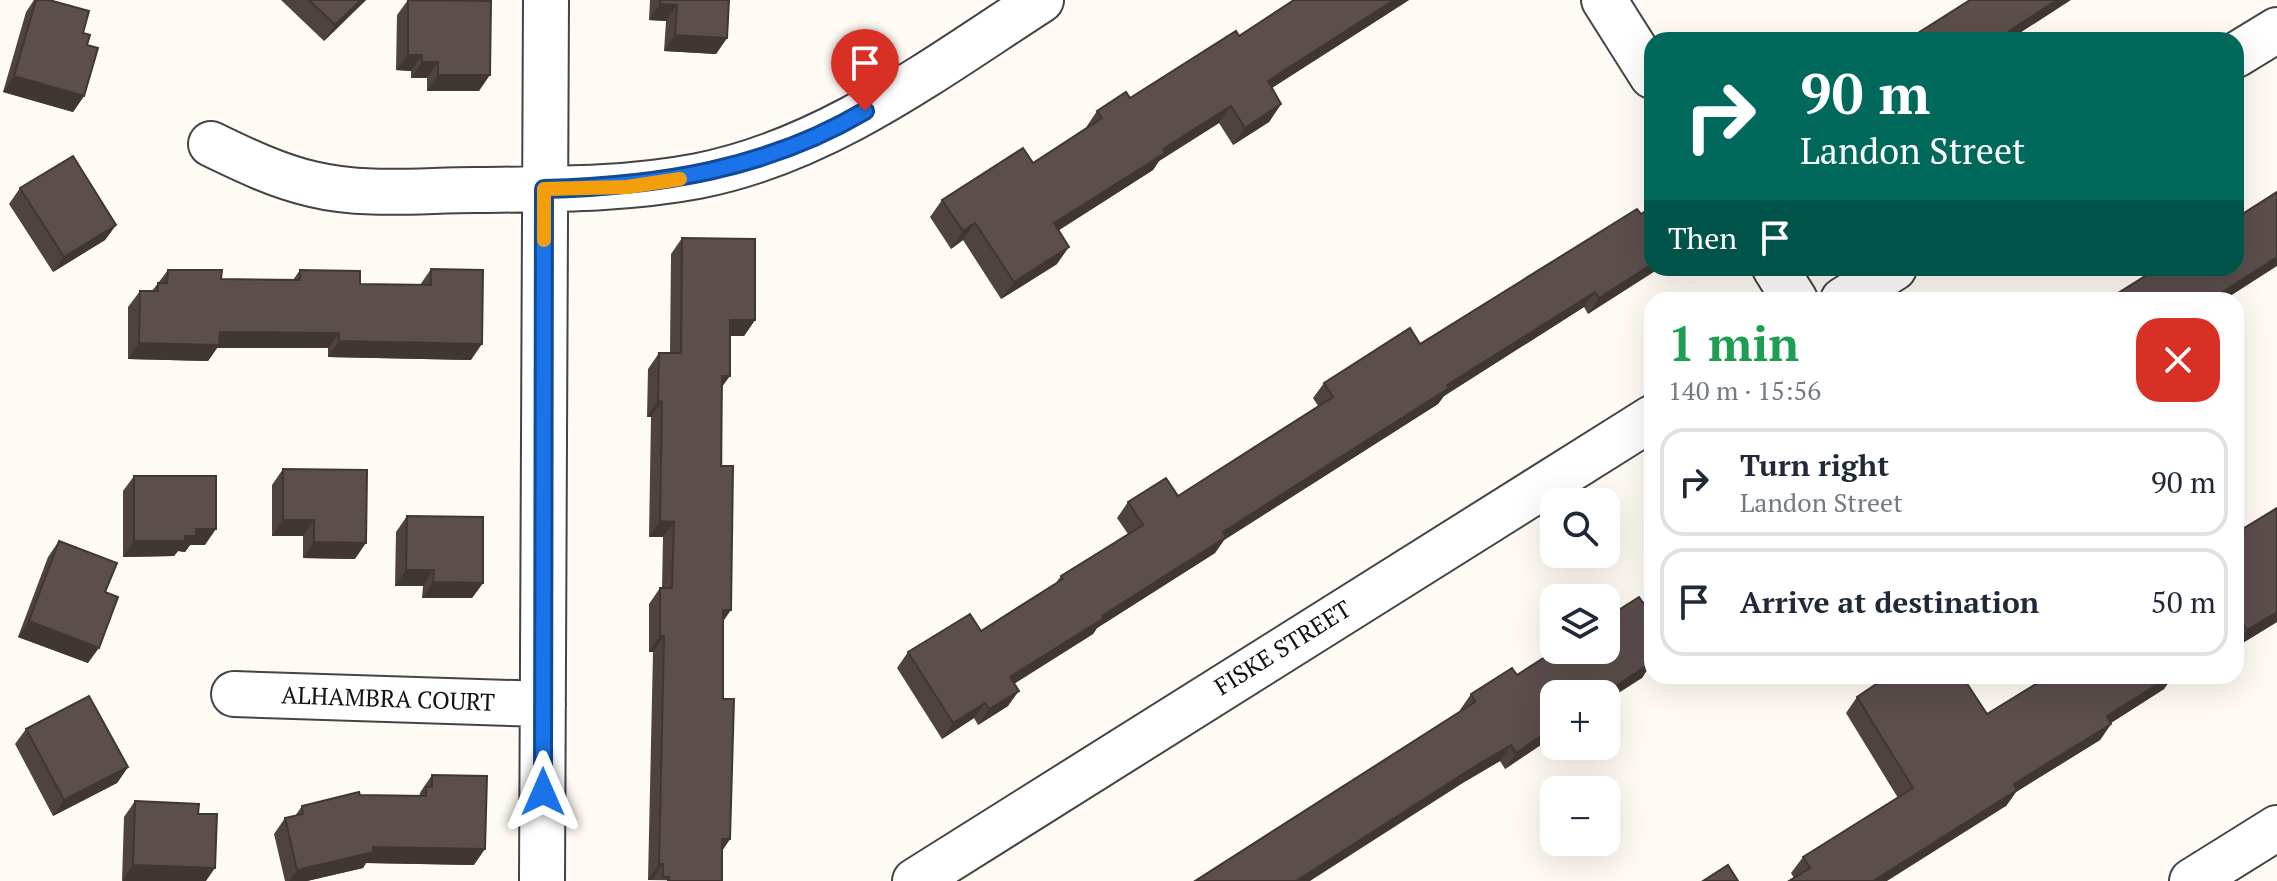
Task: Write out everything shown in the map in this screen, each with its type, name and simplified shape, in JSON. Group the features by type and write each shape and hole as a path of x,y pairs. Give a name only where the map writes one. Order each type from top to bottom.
{"street":[{"path":"542,881 546,0"},
{"path":"211,144 257,166 326,186 364,191 544,189 656,183 701,176 772,155 841,125 1041,0"},
{"path":"1604,0 1644,63"},
{"path":"2244,50 2277,30"},
{"path":"1856,292 1881,276"},
{"name":"FISKE STREET","path":"915,881 1644,423"},
{"name":"ALHAMBRA COURT","path":"234,694 543,704"},
{"path":"2192,881 2277,828"}],"building":[{"path":"36,0 49,0 89,11 83,33 90,35 87,45 98,48 84,96 14,76"},
{"path":"309,0 361,0 335,25"},
{"path":"408,0 491,1 490,75 438,75 438,62 422,62 422,55 408,55"},
{"path":"660,0 729,0 727,38 675,35 677,5 660,4"},
{"path":"1294,0 1394,0 1268,81 1281,104 1245,128 1231,106 1163,149 1165,153 1054,223 1069,247 1014,282 975,223 963,231 942,200 1023,148 1033,163 1102,118 1097,111 1126,92 1130,98 1236,31 1239,36"},
{"path":"1970,0 2057,0 2010,32 1920,32"},
{"path":"73,156 116,225 64,257 20,188"},
{"path":"2277,192 2277,257 2222,292 2120,292 2145,276 2244,276 2244,213"},
{"path":"1637,209 1641,214 1644,212 1644,269 1599,298 1595,292 1223,532 1226,537 1010,677 1019,691 989,709 985,703 953,723 908,652 970,614 981,631 1063,579 1061,576 1143,525 1128,502 1166,478 1178,496 1333,397 1324,383 1410,328 1420,344"},
{"path":"682,238 755,239 755,320 730,320 730,376 722,376 721,466 733,466 731,610 723,610 723,699 734,699 730,839 722,839 722,881 668,881 669,877 663,877 663,864 659,864 664,636 660,636 660,588 672,588 674,522 660,521 662,402 658,401 659,353 681,353"},
{"path":"431,269 483,270 482,344 339,341 339,333 220,332 219,345 139,343 140,291 158,291 158,283 167,283 168,270 222,270 221,279 300,280 300,270 360,271 360,284 431,285"},
{"path":"283,469 367,470 366,543 314,542 314,520 283,520"},
{"path":"134,476 216,476 216,529 196,529 196,536 185,536 185,541 134,541"},
{"path":"2277,508 2277,612 2247,630 2244,625 2244,528"},
{"path":"407,516 483,517 483,583 433,582 434,570 406,570"},
{"path":"59,541 117,563 105,592 118,597 99,648 29,621"},
{"path":"1639,597 1644,602 1644,667 1620,683 1620,680 1540,680 1540,737 1516,753 1511,745 1296,881 1195,881 1475,702 1471,694 1512,668 1517,675 1540,660 1540,664 1620,664 1620,609"},
{"path":"1876,684 1967,684 1987,714 2036,684 2157,684 2107,716 2111,724 2014,784 2017,790 1873,881 1789,881 1810,868 1803,857 1913,788 1857,697"},
{"path":"89,696 128,767 64,800 26,729"},
{"path":"432,775 487,776 485,849 373,847 374,852 297,870 285,818 303,814 302,806 359,792 360,795 426,796 426,787 432,787"},
{"path":"135,801 199,804 198,814 217,814 215,868 133,865"},
{"path":"1728,865 1738,881 1703,881"}],"slow traffic":[{"path":"544,240 544,189 627,187 680,179"}],"route":[{"path":"543,792 544,189 627,187 701,176 772,155 865,111"}]}
